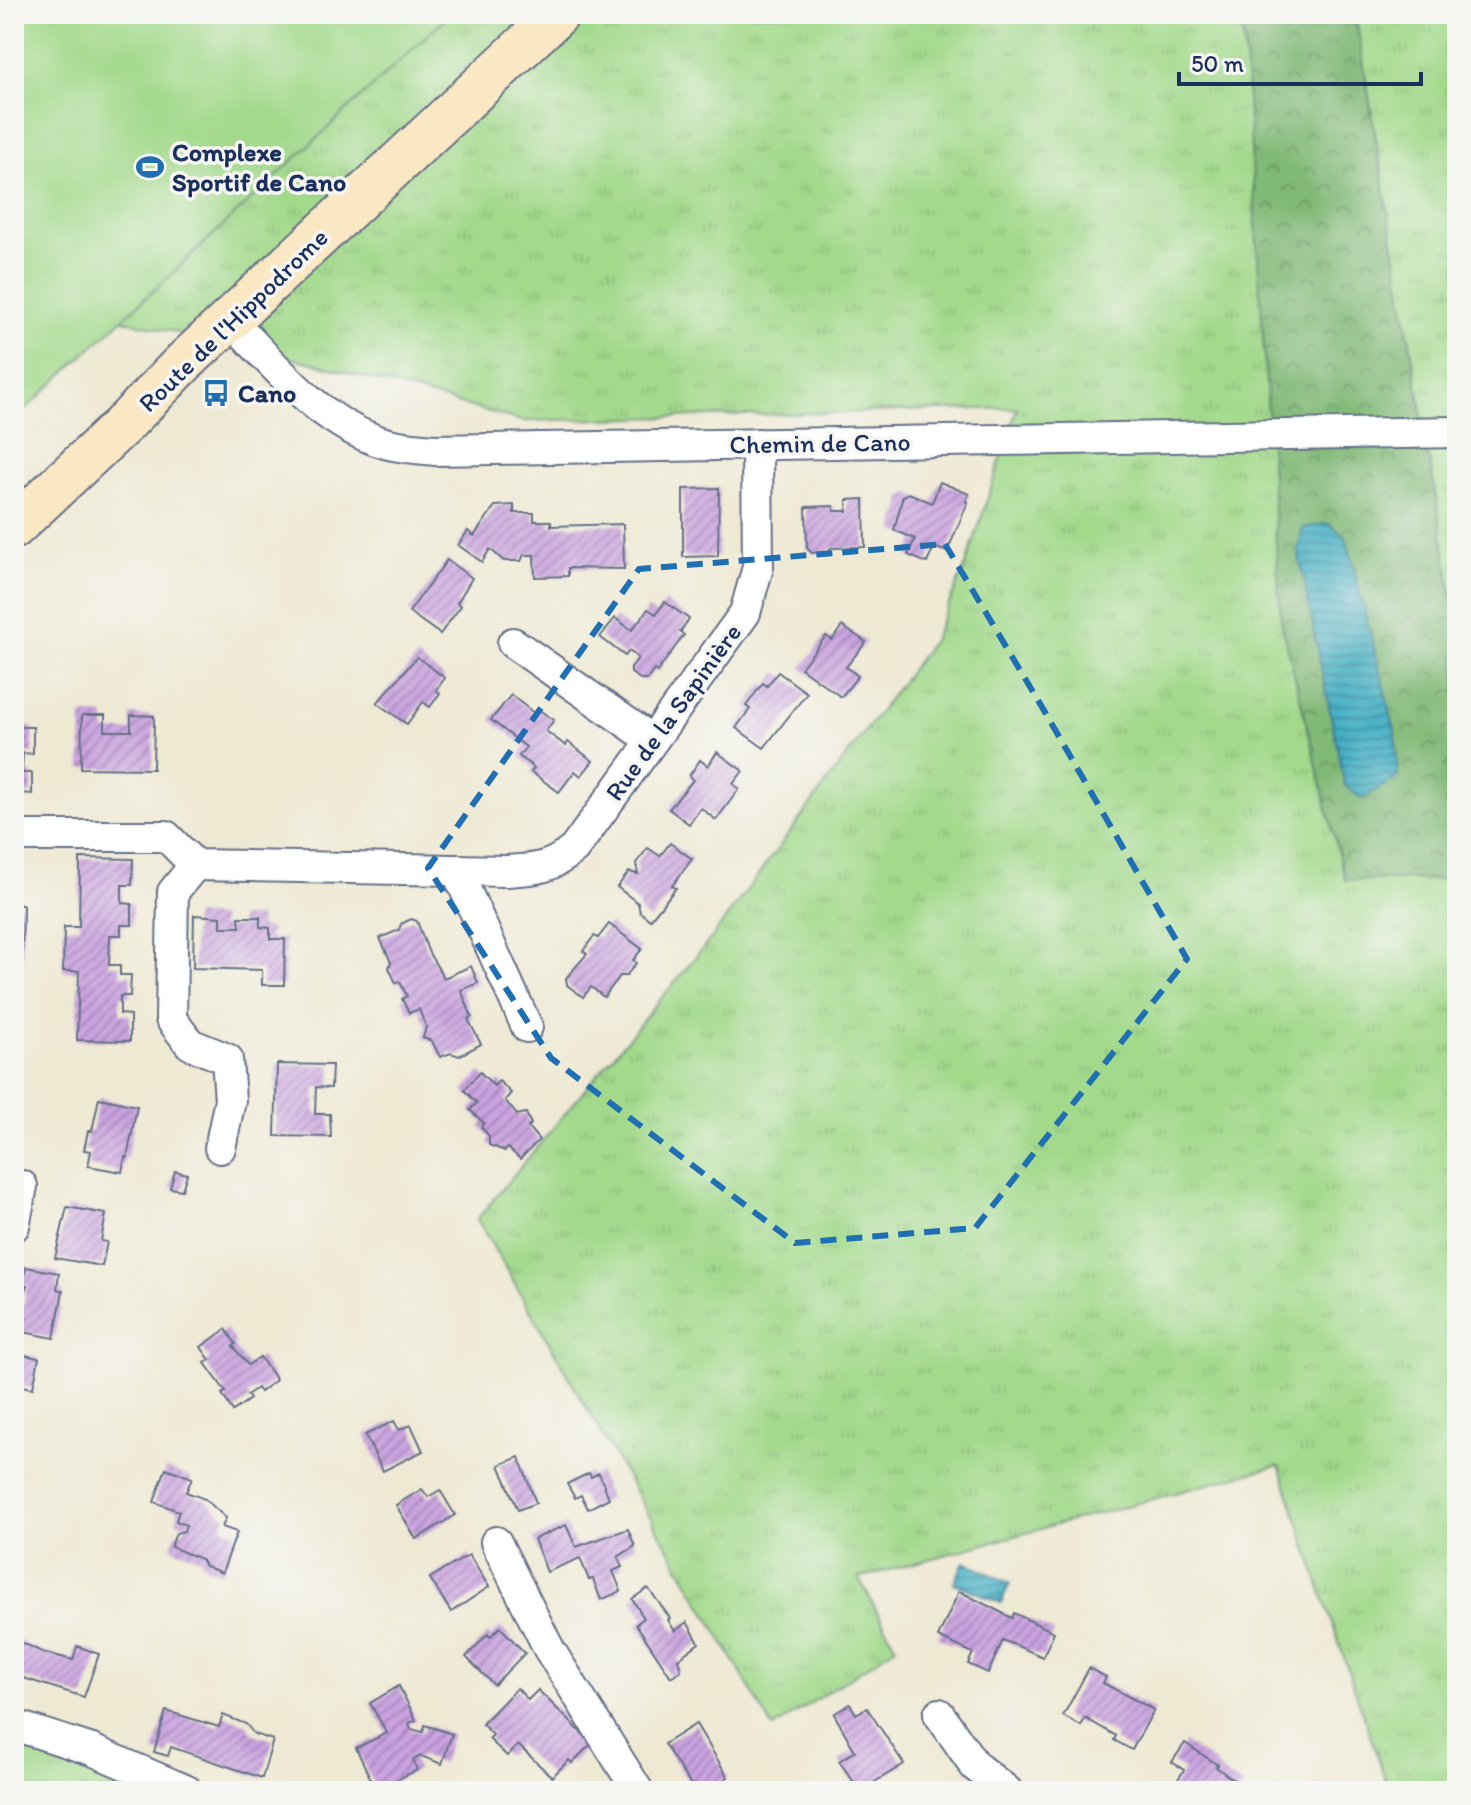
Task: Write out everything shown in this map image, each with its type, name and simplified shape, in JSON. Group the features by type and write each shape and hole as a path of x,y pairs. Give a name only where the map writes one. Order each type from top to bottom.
{"main road":[{"name":"Route de l'Hippodrome","path":"14,527 230,319 558,14"}],"street":[{"name":"Chemin de Cano","path":"230,319 311,402 373,440 435,450 1457,432"},
{"name":"Rue de la Sapinière","path":"195,865 457,871 538,869 558,863 574,849 745,613 758,567 757,444"},
{"path":"513,643 652,740"},
{"path":"14,836 166,836 195,865 173,892 171,1019 190,1044 227,1059 230,1100 220,1148"},
{"path":"457,871 527,1027"},
{"path":"14,1226 22,1186"},
{"path":"496,1542 549,1649 638,1791"},
{"path":"939,1714 975,1766 1007,1791"},
{"path":"14,1725 92,1750 187,1791"}],"highlighted area":[{"path":"945,544 1187,959 975,1228 795,1243 551,1058 428,868 639,569"}],"green space":[{"name":"Complexe Sportif de Cano","path":"14,14 450,14 14,420"},
{"path":"450,14 1240,14 1345,880 1457,879 1457,1791 1389,1791 1279,1465 859,1578 896,1647 773,1728 477,1219 710,940 933,640 966,565 1017,408 522,421 313,363 122,320"},
{"path":"1240,14 1359,14 1356,19 1457,625 1457,879 1345,880 1281,621"},
{"path":"1359,14 1457,14 1457,625 1356,19"},
{"path":"14,1748 52,1755 133,1791 14,1791"}],"water":[{"path":"1328,523 1346,537 1395,731 1398,777 1362,799 1345,786 1298,551 1303,528"},
{"path":"964,1562 1010,1583 1001,1603 954,1583"}],"building":[{"path":"940,482 969,494 968,502 947,552 934,547 927,563 908,555 915,539 894,530 903,496 909,493 932,503"},
{"path":"719,488 718,556 683,557 683,489"},
{"path":"864,499 865,547 831,548 827,552 812,553 807,548 806,507 834,506 834,511 847,511 847,500"},
{"path":"514,505 514,513 534,513 534,521 551,521 551,526 623,524 624,569 568,568 568,576 535,577 534,555 524,555 521,561 504,561 490,549 482,562 458,545 468,531 474,536 495,506"},
{"path":"447,560 472,578 457,603 461,606 440,634 409,612"},
{"path":"665,602 689,619 680,632 684,635 657,672 654,670 647,680 642,680 631,673 638,658 629,651 625,656 600,637 615,618 632,630 648,609 656,614"},
{"path":"842,626 866,642 846,667 858,676 841,697 801,668 826,636 832,640"},
{"path":"417,657 445,678 436,690 440,693 430,707 423,702 407,724 377,703"},
{"path":"778,672 807,693 764,748 736,728 750,709 746,706 763,683 767,686"},
{"path":"511,695 535,714 539,710 554,720 546,731 566,746 568,742 593,761 581,776 575,771 559,792 531,772 534,768 519,756 526,747 491,720"},
{"path":"82,715 105,715 105,731 131,731 131,715 154,716 153,769 81,768"},
{"path":"14,727 33,727 33,754 23,753 22,773 32,773 32,794 21,793 21,803 14,803"},
{"path":"717,752 743,771 733,784 739,789 716,820 701,808 689,824 669,809 693,780 689,776 700,760 708,766"},
{"path":"670,843 692,859 672,886 676,888 650,920 640,912 638,903 617,887 629,872 638,874 636,863 648,848 660,856"},
{"path":"80,858 133,859 132,885 122,885 122,903 132,904 132,925 121,925 121,935 110,935 109,965 120,965 120,975 131,975 130,996 120,996 120,1014 130,1015 130,1041 77,1040 79,971 63,971 64,927 79,927"},
{"path":"14,905 23,905 22,963 14,963"},
{"path":"194,915 221,917 221,927 240,927 239,917 260,917 260,927 270,928 270,939 285,939 284,985 262,985 262,970 193,968"},
{"path":"411,919 417,921 429,953 444,978 471,966 478,983 461,990 472,1017 468,1019 481,1044 459,1056 451,1053 440,1057 432,1041 423,1038 426,1027 419,1009 409,1013 402,999 407,996 389,968 391,962 380,938 399,930 401,924"},
{"path":"609,924 642,949 626,976 620,976 604,997 591,987 583,997 567,985 566,978 587,954 583,951 594,936 598,938"},
{"path":"277,1064 332,1065 331,1088 316,1087 315,1114 330,1114 331,1137 275,1136"},
{"path":"480,1072 494,1086 499,1081 511,1093 505,1100 517,1115 526,1113 531,1124 528,1127 539,1140 520,1159 508,1148 505,1151 489,1145 489,1136 481,1127 484,1123 470,1110 477,1103 464,1090"},
{"path":"99,1098 137,1106 122,1172 88,1166 91,1151 84,1150 88,1131 92,1131"},
{"path":"175,1171 187,1174 182,1190 170,1188"},
{"path":"67,1207 106,1214 101,1241 107,1242 102,1266 55,1258"},
{"path":"26,1267 59,1273 57,1289 63,1291 54,1338 18,1331 27,1285 22,1285"},
{"path":"226,1329 236,1344 233,1346 248,1365 260,1357 276,1380 260,1392 257,1388 247,1395 250,1399 233,1411 222,1394 226,1392 205,1363 210,1360 201,1347"},
{"path":"14,1353 39,1358 33,1388 21,1386 18,1427 14,1426"},
{"path":"394,1421 399,1430 411,1425 423,1451 383,1471 365,1435"},
{"path":"519,1457 536,1503 518,1510 499,1465"},
{"path":"166,1468 192,1478 186,1492 205,1499 226,1518 222,1527 237,1532 222,1573 205,1566 201,1559 171,1547 176,1533 184,1531 186,1525 176,1521 179,1511 154,1502"},
{"path":"589,1473 591,1477 599,1473 609,1498 588,1509 581,1495 575,1498 567,1484"},
{"path":"422,1489 428,1497 440,1490 455,1515 416,1539 396,1505"},
{"path":"566,1525 576,1547 628,1529 635,1546 618,1557 622,1567 613,1571 621,1591 601,1600 580,1558 547,1572 534,1539"},
{"path":"469,1555 489,1587 451,1612 430,1578"},
{"path":"648,1588 670,1618 668,1620 675,1631 687,1622 699,1643 678,1659 681,1670 671,1677 636,1624 644,1618 632,1599"},
{"path":"959,1591 1012,1618 1014,1613 1054,1632 1043,1657 1003,1640 988,1673 968,1664 973,1653 938,1637"},
{"path":"500,1627 525,1653 494,1685 466,1657 488,1634 490,1637"},
{"path":"14,1639 42,1652 73,1660 77,1646 99,1654 84,1697 17,1676 14,1672"},
{"path":"1089,1668 1106,1677 1103,1683 1154,1710 1132,1750 1114,1740 1116,1736 1085,1718 1081,1726 1063,1716"},
{"path":"399,1686 416,1720 409,1723 411,1729 423,1732 425,1725 452,1734 442,1764 421,1756 413,1760 417,1770 376,1790 356,1748 387,1733 370,1703"},
{"path":"517,1688 528,1700 538,1690 592,1743 552,1777 518,1745 507,1756 489,1739 493,1735 482,1724"},
{"path":"850,1704 856,1714 867,1708 904,1764 860,1791 839,1761 855,1751 834,1714"},
{"path":"166,1711 219,1727 223,1715 246,1724 254,1734 273,1740 262,1778 171,1747 168,1756 154,1752"},
{"path":"696,1724 728,1777 706,1791 695,1791 664,1744"},
{"path":"1185,1743 1244,1786 1240,1791 1173,1791 1184,1770 1172,1762"}],"place":[{"name":"Complexe Sportif de Cano","path":"150,167"},
{"name":"Cano","path":"216,393"}]}
